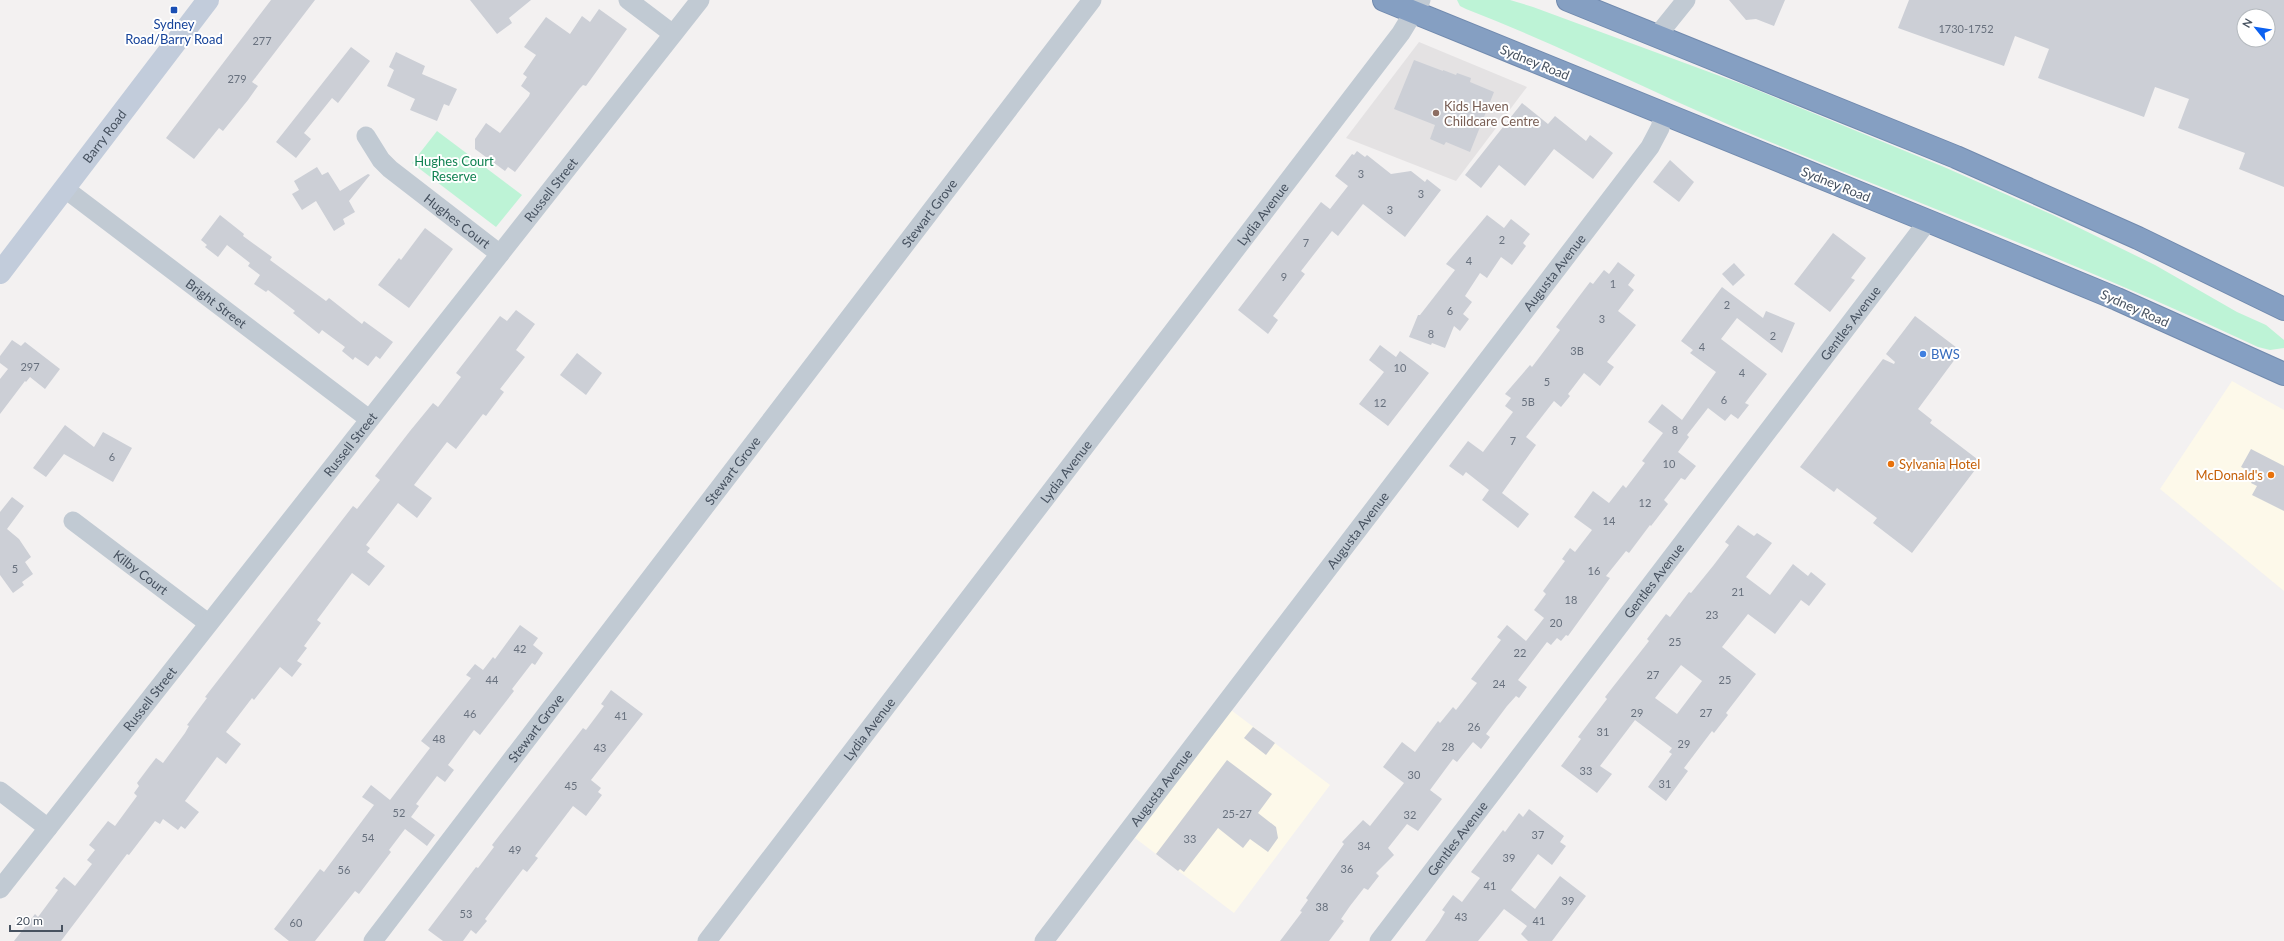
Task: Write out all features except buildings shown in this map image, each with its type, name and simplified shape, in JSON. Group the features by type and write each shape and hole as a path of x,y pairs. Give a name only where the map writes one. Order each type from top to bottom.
{"highway":[{"name":"Sydney Road","path":"1384,0 1417,7 1664,114 2116,299 2284,374"},
{"path":"1568,0 1956,157 2138,238 2284,309"}],"main road":[{"name":"Barry Road","path":"0,272 208,0"}],"street":[{"path":"628,0 673,34"},
{"name":"Russell Street","path":"0,889 700,0"},
{"name":"Stewart Grove","path":"373,941 1092,0"},
{"path":"1658,36 1686,0"},
{"name":"Lydia Avenue","path":"707,941 1417,7"},
{"name":"Augusta Avenue","path":"1044,941 1650,146 1660,128 1664,114"},
{"name":"Hughes Court","path":"366,136 381,160 390,169 500,254"},
{"name":"Bright Street","path":"64,188 369,419"},
{"name":"Gentles Avenue","path":"1379,941 1928,221"},
{"name":"Kilby Court","path":"73,521 208,623"},
{"path":"0,791 48,828"}],"shaded area":[{"name":"Kids Haven Childcare Centre","path":"1419,42 1527,87 1456,181 1346,138"},
{"path":"2232,381 2284,410 2284,591 2160,489"},
{"path":"1231,710 1330,785 1234,913 1135,838"}],"green space":[{"path":"1457,0 1510,0 1533,7 1747,86 1944,167 2053,215 2155,265 2237,312 2266,325 2284,340 2284,348 2270,350 2258,347 2136,292 1763,139 1541,40 1466,9 1460,6"},
{"name":"Hughes Court Reserve","path":"437,131 522,195 496,227 412,163"}],"place":[{"name":"Sydney Road/Barry Road","path":"174,10"},
{"name":"Kids Haven Childcare Centre","path":"1436,113"},
{"name":"BWS","path":"1923,354"},
{"name":"Sylvania Hotel","path":"1891,464"},
{"name":"McDonald's","path":"2271,475"}]}
